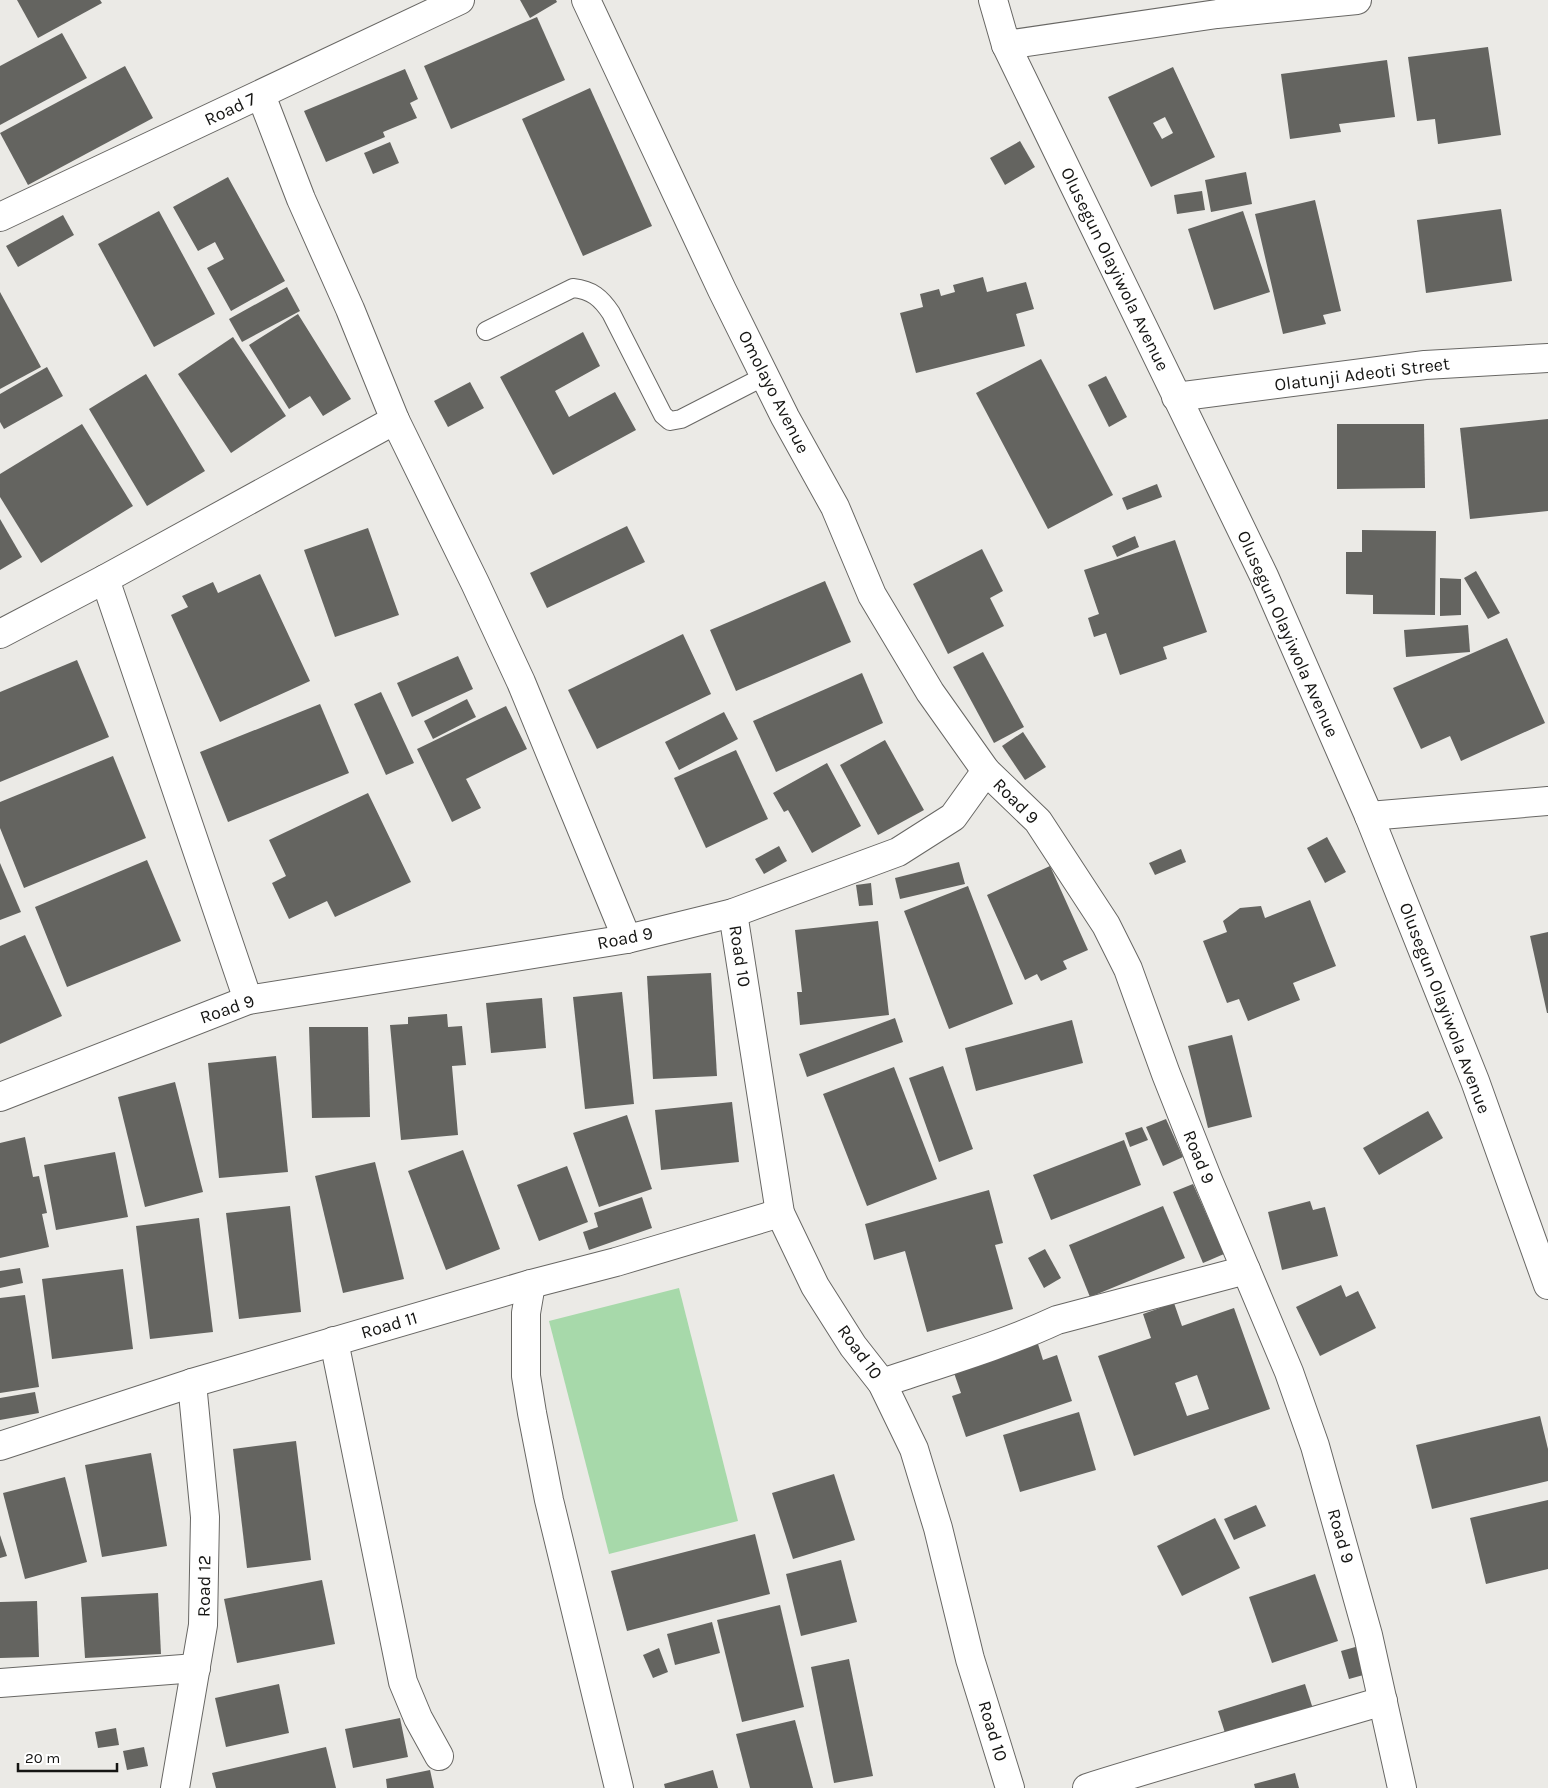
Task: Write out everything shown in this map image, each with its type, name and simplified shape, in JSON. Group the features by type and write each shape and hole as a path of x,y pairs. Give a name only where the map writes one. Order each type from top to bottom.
{"street":[{"name":"Road 7","path":"0,217 460,0"},
{"name":"Omolayo Avenue","path":"586,0 785,417 834,507 872,595 930,692 986,771"},
{"name":"Olusegun Olayiwola Avenue","path":"992,0 1006,45 1264,576 1369,816 1475,1082 1548,1285"},
{"path":"1006,45 1217,14 1357,0"},
{"path":"262,94 301,199 350,309 395,420 521,682 627,939"},
{"name":"Olatunji Adeoti Street","path":"1176,397 1425,365 1548,358"},
{"path":"0,634 105,579 395,420"},
{"path":"105,579 248,1000"},
{"name":"Road 9","path":"0,1097 248,1000 627,939 733,913 898,852 953,816 986,771 1038,821 1106,926 1128,969 1166,1074 1289,1372 1315,1446 1368,1635 1402,1788"},
{"path":"1369,816 1548,801"},
{"name":"Road 10","path":"733,913 780,1213 815,1286 853,1346 882,1383 914,1449 938,1528 970,1658 1010,1788"},
{"name":"Road 11","path":"0,1446 192,1383 531,1284 616,1262 780,1213"},
{"path":"882,1383 1008,1341 1057,1320 1246,1270"},
{"path":"531,1284 526,1313 526,1376 532,1412 549,1500 620,1788"},
{"path":"334,1341 403,1682 418,1718 440,1756"},
{"name":"Road 12","path":"175,1788 203,1625 205,1517 192,1383"},
{"path":"0,1683 196,1668"},
{"path":"1087,1788 1181,1758 1383,1701"}],"lane":[{"path":"486,331 573,288 583,289 594,294 604,302 611,313 663,415 670,421 681,419 765,376"}],"green space":[{"path":"679,1288 738,1521 609,1554 549,1321"}],"building":[{"path":"17,0 100,0 102,3 38,38"},
{"path":"520,0 556,0 557,2 530,18"},
{"path":"537,17 565,80 451,129 424,66"},
{"path":"62,33 87,78 0,125 0,66"},
{"path":"1488,47 1501,135 1438,144 1435,119 1417,121 1408,57"},
{"path":"1387,60 1395,117 1339,124 1341,132 1290,139 1281,74"},
{"path":"125,66 153,118 28,185 0,133"},
{"path":"1173,67 1215,157 1151,187 1108,97","holes":["1165,117 1173,133 1162,139 1153,123"]},
{"path":"405,69 418,99 410,103 417,118 383,132 385,137 326,162 304,111"},
{"path":"590,88 652,226 583,256 522,119"},
{"path":"1020,141 1035,167 1005,185 990,158"},
{"path":"390,142 399,163 373,174 364,153"},
{"path":"1246,172 1252,204 1211,212 1205,180"},
{"path":"228,177 285,281 231,311 207,268 224,259 215,242 198,251 173,207"},
{"path":"1202,191 1205,210 1177,214 1174,195"},
{"path":"1315,200 1341,311 1323,315 1326,324 1283,334 1255,214"},
{"path":"1501,209 1512,281 1426,293 1417,220"},
{"path":"159,211 215,314 154,347 98,244"},
{"path":"1243,211 1270,292 1214,310 1188,229"},
{"path":"63,215 74,235 18,267 6,246"},
{"path":"983,277 987,292 1026,282 1034,309 1016,314 1025,346 916,373 900,313 923,307 920,294 939,289 941,296 955,292 953,285"},
{"path":"287,287 300,311 242,342 229,319"},
{"path":"0,292 41,367 0,389"},
{"path":"298,314 351,399 323,416 310,396 289,409 249,345"},
{"path":"583,332 600,366 555,391 569,417 615,392 636,430 553,475 500,377"},
{"path":"233,337 286,416 231,453 178,374"},
{"path":"1041,359 1113,495 1048,529 976,393"},
{"path":"47,367 63,396 4,429 0,422 0,394"},
{"path":"146,374 205,471 147,506 89,409"},
{"path":"1106,376 1127,417 1109,427 1088,385"},
{"path":"470,382 484,408 448,427 434,401"},
{"path":"1548,419 1548,511 1470,519 1460,428"},
{"path":"82,424 133,506 41,563 0,497 0,474"},
{"path":"1337,424 1424,424 1425,488 1337,489"},
{"path":"1157,484 1162,497 1127,510 1122,498"},
{"path":"0,519 22,557 0,570"},
{"path":"627,526 645,562 547,608 530,573"},
{"path":"368,528 399,615 335,637 304,550"},
{"path":"1362,530 1436,531 1435,615 1373,614 1373,595 1346,594 1346,552 1362,552"},
{"path":"1135,536 1139,547 1117,557 1112,546"},
{"path":"1175,540 1207,632 1163,647 1167,659 1120,675 1106,633 1094,637 1088,618 1099,614 1084,570"},
{"path":"982,549 1003,591 990,598 1004,626 948,654 913,584"},
{"path":"1476,571 1500,613 1488,619 1464,578"},
{"path":"260,574 310,681 220,722 171,615 188,607 182,596 213,582 218,593"},
{"path":"1440,578 1461,579 1461,615 1440,616"},
{"path":"825,581 851,642 736,691 710,630"},
{"path":"1468,625 1470,652 1406,657 1404,630"},
{"path":"683,634 711,694 597,749 568,690"},
{"path":"1507,638 1545,723 1461,761 1450,736 1421,749 1393,688"},
{"path":"983,652 1024,727 994,743 953,667"},
{"path":"458,656 473,689 412,717 397,683"},
{"path":"77,660 109,737 0,782 0,692"},
{"path":"862,673 883,723 776,772 753,721"},
{"path":"381,692 414,763 386,775 354,704"},
{"path":"467,699 476,717 433,739 424,721"},
{"path":"320,704 349,773 228,822 200,752"},
{"path":"506,706 527,749 466,779 481,808 452,822 417,749"},
{"path":"724,712 738,739 679,770 665,742"},
{"path":"1023,732 1046,767 1025,780 1002,746"},
{"path":"885,740 924,810 878,835 840,765"},
{"path":"736,750 768,819 706,848 674,778"},
{"path":"113,756 146,838 24,888 0,828 0,802"},
{"path":"827,763 861,826 812,853 788,810 784,812 773,793"},
{"path":"368,793 411,882 335,917 327,901 289,919 272,883 286,876 269,840"},
{"path":"1327,837 1346,872 1325,883 1307,848"},
{"path":"779,846 787,861 764,874 755,859"},
{"path":"1181,849 1186,862 1155,875 1149,863"},
{"path":"147,860 181,941 67,987 35,907"},
{"path":"959,862 965,884 900,899 895,878"},
{"path":"0,863 21,912 0,920"},
{"path":"1050,866 1088,950 1063,961 1067,969 1041,981 1037,974 1025,980 987,895"},
{"path":"871,883 873,905 859,906 856,885"},
{"path":"968,886 1013,1004 949,1029 904,911"},
{"path":"1310,900 1336,966 1293,983 1300,1000 1248,1021 1239,999 1227,1003 1203,941 1227,932 1223,921 1240,908 1261,906 1265,918"},
{"path":"878,921 889,1015 800,1025 797,992 802,992 795,930"},
{"path":"1548,932 1548,1013 1547,1013 1530,936"},
{"path":"25,935 62,1016 0,1044 0,946"},
{"path":"711,973 717,1076 653,1079 647,976"},
{"path":"622,992 634,1104 585,1109 573,997"},
{"path":"542,998 546,1048 491,1053 486,1003"},
{"path":"447,1014 448,1027 462,1026 466,1065 452,1066 458,1135 401,1140 390,1025 408,1024 408,1017"},
{"path":"895,1018 903,1042 807,1077 799,1054"},
{"path":"1072,1020 1083,1063 976,1091 965,1048"},
{"path":"309,1027 368,1027 370,1117 312,1118"},
{"path":"1232,1035 1252,1117 1208,1128 1188,1046"},
{"path":"276,1056 288,1172 219,1178 208,1063"},
{"path":"943,1066 973,1149 939,1162 909,1078"},
{"path":"894,1067 937,1179 867,1206 823,1094"},
{"path":"175,1082 203,1192 145,1207 118,1097"},
{"path":"732,1102 739,1162 661,1170 655,1110"},
{"path":"1428,1111 1443,1138 1379,1175 1363,1148"},
{"path":"627,1115 652,1189 599,1207 573,1133"},
{"path":"1166,1119 1183,1157 1163,1166 1146,1127"},
{"path":"1142,1127 1148,1140 1130,1147 1125,1133"},
{"path":"25,1137 33,1177 39,1176 47,1213 42,1214 49,1247 0,1258 0,1143"},
{"path":"1124,1140 1141,1185 1051,1220 1033,1175"},
{"path":"463,1150 500,1249 446,1270 408,1171"},
{"path":"115,1152 128,1217 56,1230 44,1165"},
{"path":"375,1162 404,1279 343,1293 315,1176"},
{"path":"567,1166 588,1222 539,1241 517,1185"},
{"path":"1193,1184 1224,1254 1203,1263 1173,1192"},
{"path":"989,1190 1003,1243 995,1245 1013,1309 927,1332 905,1251 874,1260 865,1224"},
{"path":"642,1197 652,1228 589,1250 583,1232 598,1227 594,1213"},
{"path":"1310,1201 1313,1210 1325,1207 1338,1256 1282,1270 1268,1212"},
{"path":"290,1206 301,1312 239,1319 226,1213"},
{"path":"1163,1206 1185,1258 1090,1297 1069,1245"},
{"path":"199,1218 213,1332 150,1339 136,1226"},
{"path":"1045,1249 1061,1278 1044,1288 1028,1258"},
{"path":"20,1268 23,1283 0,1288 0,1271"},
{"path":"123,1269 133,1349 52,1359 42,1279"},
{"path":"1341,1285 1346,1297 1358,1291 1376,1328 1320,1356 1296,1307"},
{"path":"25,1295 39,1387 0,1393 0,1298"},
{"path":"1174,1303 1182,1326 1234,1308 1270,1409 1134,1456 1098,1356 1151,1338 1143,1314","holes":["1197,1375 1209,1409 1187,1416 1175,1383"]},
{"path":"1038,1344 1043,1360 1057,1355 1072,1401 966,1437 952,1396 961,1393 954,1373"},
{"path":"35,1392 39,1413 0,1420 0,1398"},
{"path":"1079,1412 1096,1470 1020,1492 1003,1435"},
{"path":"1540,1416 1548,1449 1548,1481 1432,1509 1416,1445"},
{"path":"296,1441 311,1560 247,1568 233,1449"},
{"path":"151,1453 167,1546 102,1557 85,1465"},
{"path":"834,1474 855,1540 793,1559 772,1493"},
{"path":"65,1477 87,1562 25,1579 3,1493"},
{"path":"1548,1500 1548,1569 1486,1584 1470,1518"},
{"path":"1256,1505 1266,1526 1234,1540 1224,1519"},
{"path":"1215,1518 1240,1568 1182,1596 1157,1546"},
{"path":"755,1534 770,1594 627,1631 611,1571"},
{"path":"0,1535 7,1556 0,1558"},
{"path":"841,1560 857,1622 801,1636 786,1574"},
{"path":"1315,1574 1338,1641 1272,1663 1249,1597"},
{"path":"322,1580 335,1644 237,1663 224,1599"},
{"path":"158,1593 161,1654 85,1658 81,1597"},
{"path":"37,1601 39,1657 0,1658 0,1602"},
{"path":"780,1605 804,1707 742,1722 717,1620"},
{"path":"712,1622 720,1653 675,1665 667,1634"},
{"path":"1359,1646 1367,1674 1349,1679 1341,1651"},
{"path":"659,1648 668,1672 653,1678 643,1655"},
{"path":"849,1659 873,1776 834,1783 811,1667"},
{"path":"279,1684 289,1733 226,1747 215,1698"},
{"path":"1305,1684 1313,1709 1226,1736 1218,1711"},
{"path":"400,1718 408,1757 353,1768 345,1729"},
{"path":"795,1720 813,1788 750,1788 736,1734"},
{"path":"116,1728 119,1745 98,1748 95,1732"},
{"path":"144,1747 148,1766 127,1770 123,1751"},
{"path":"326,1747 336,1788 216,1788 212,1773"},
{"path":"430,1770 434,1788 387,1788 386,1779"},
{"path":"713,1770 718,1788 665,1788 664,1784"},
{"path":"1295,1773 1299,1788 1255,1788 1254,1784"}]}
